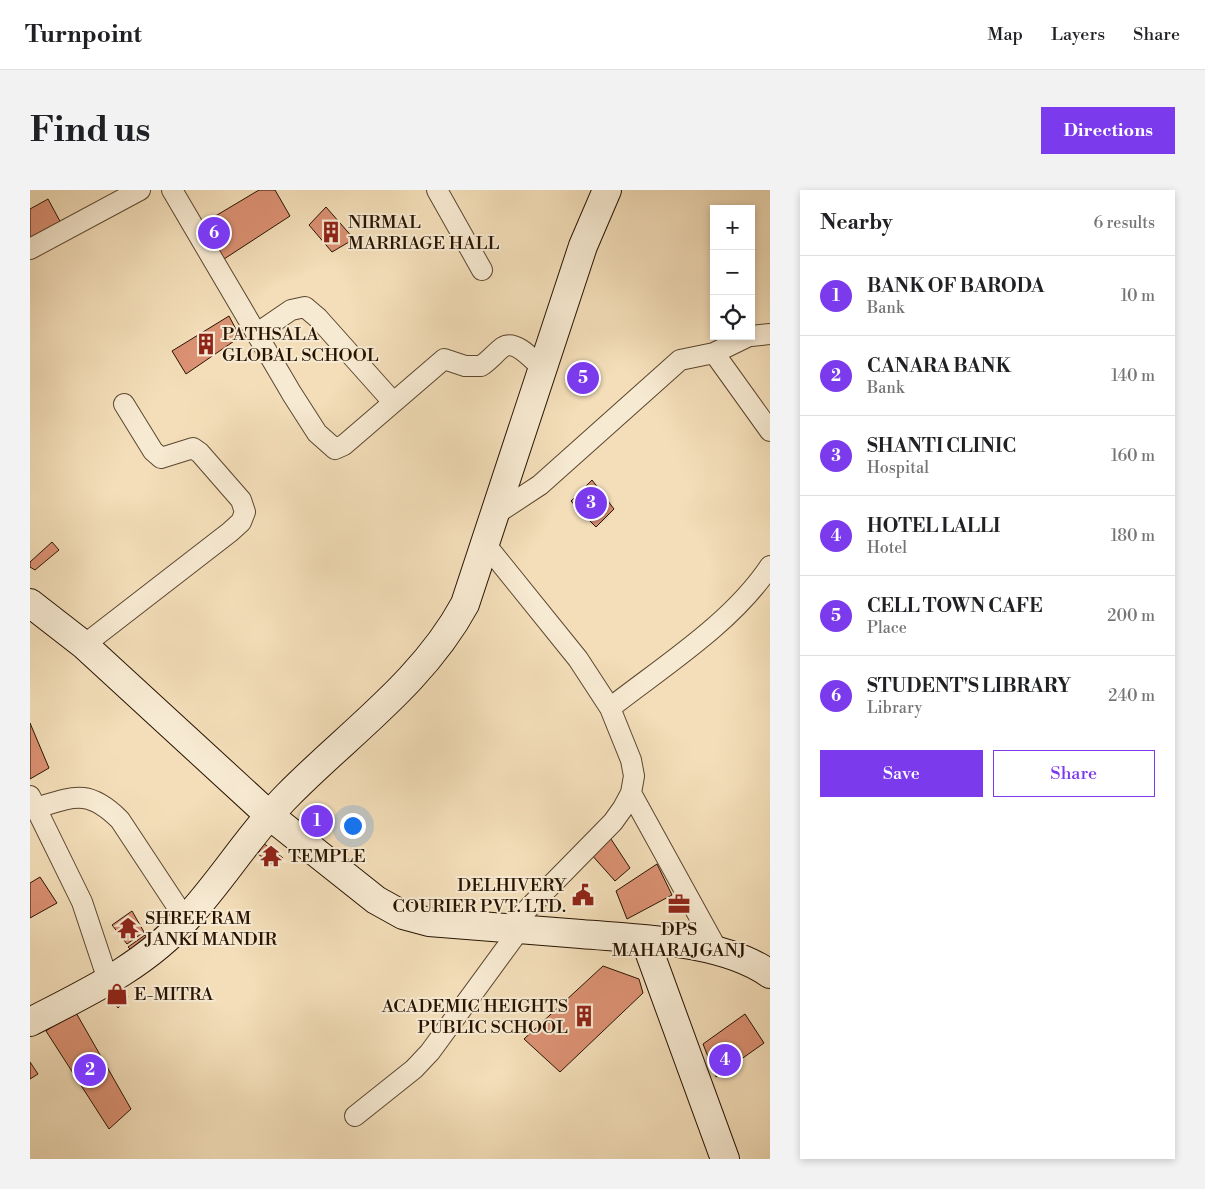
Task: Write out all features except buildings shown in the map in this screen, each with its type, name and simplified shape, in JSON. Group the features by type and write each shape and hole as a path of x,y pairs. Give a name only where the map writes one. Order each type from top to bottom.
{"street":[{"path":"30,248 140,190"},
{"path":"172,190 256,334 317,433 335,449 344,445 444,359 465,366 481,366 502,348 507,345 514,345 544,369"},
{"path":"437,190 482,270"},
{"path":"30,1022 138,963 186,920 287,795 390,699 437,650 465,604 583,246 607,190"},
{"path":"256,334 291,310 305,307 318,318 392,402"},
{"path":"755,336 770,334"},
{"path":"496,514 540,485 671,366 688,358 714,353 742,340"},
{"path":"714,353 770,431"},
{"path":"84,645 230,532 241,522 245,512 241,500 200,452 193,448 161,458 153,451 124,404"},
{"path":"356,1116 426,1057 515,929 613,822 623,808 630,793 634,776 631,760 610,708 578,659 486,545"},
{"path":"610,708 718,623 741,602 770,566"},
{"path":"30,603 84,645 269,815 376,900 403,915 429,922 645,940 718,951 752,963 770,974"},
{"path":"630,793 718,951"},
{"path":"108,980 82,902 33,802 89,798 106,806 120,820 186,920"},
{"path":"645,940 725,1159"}],"place":[{"name":"NIRMAL MARRIAGE HALL","path":"331,232"},
{"name":"STUDENT'S LIBRARY","path":"214,233"},
{"name":"PATHSALA GLOBAL SCHOOL","path":"206,344"},
{"name":"CELL TOWN CAFE","path":"583,378"},
{"name":"SHANTI CLINIC","path":"591,503"},
{"name":"BANK OF BARODA","path":"317,821"},
{"name":"TEMPLE","path":"271,856"},
{"name":"DELHIVERY COURIER PVT. LTD.","path":"583,895"},
{"name":"DPS MAHARAJGANJ","path":"679,904"},
{"name":"SHREE RAM JANKI MANDIR","path":"128,928"},
{"name":"E-MITRA","path":"117,994"},
{"name":"ACADEMIC HEIGHTS PUBLIC SCHOOL","path":"584,1016"},
{"name":"HOTEL LALLI","path":"725,1060"},
{"name":"CANARA BANK","path":"90,1070"}]}
